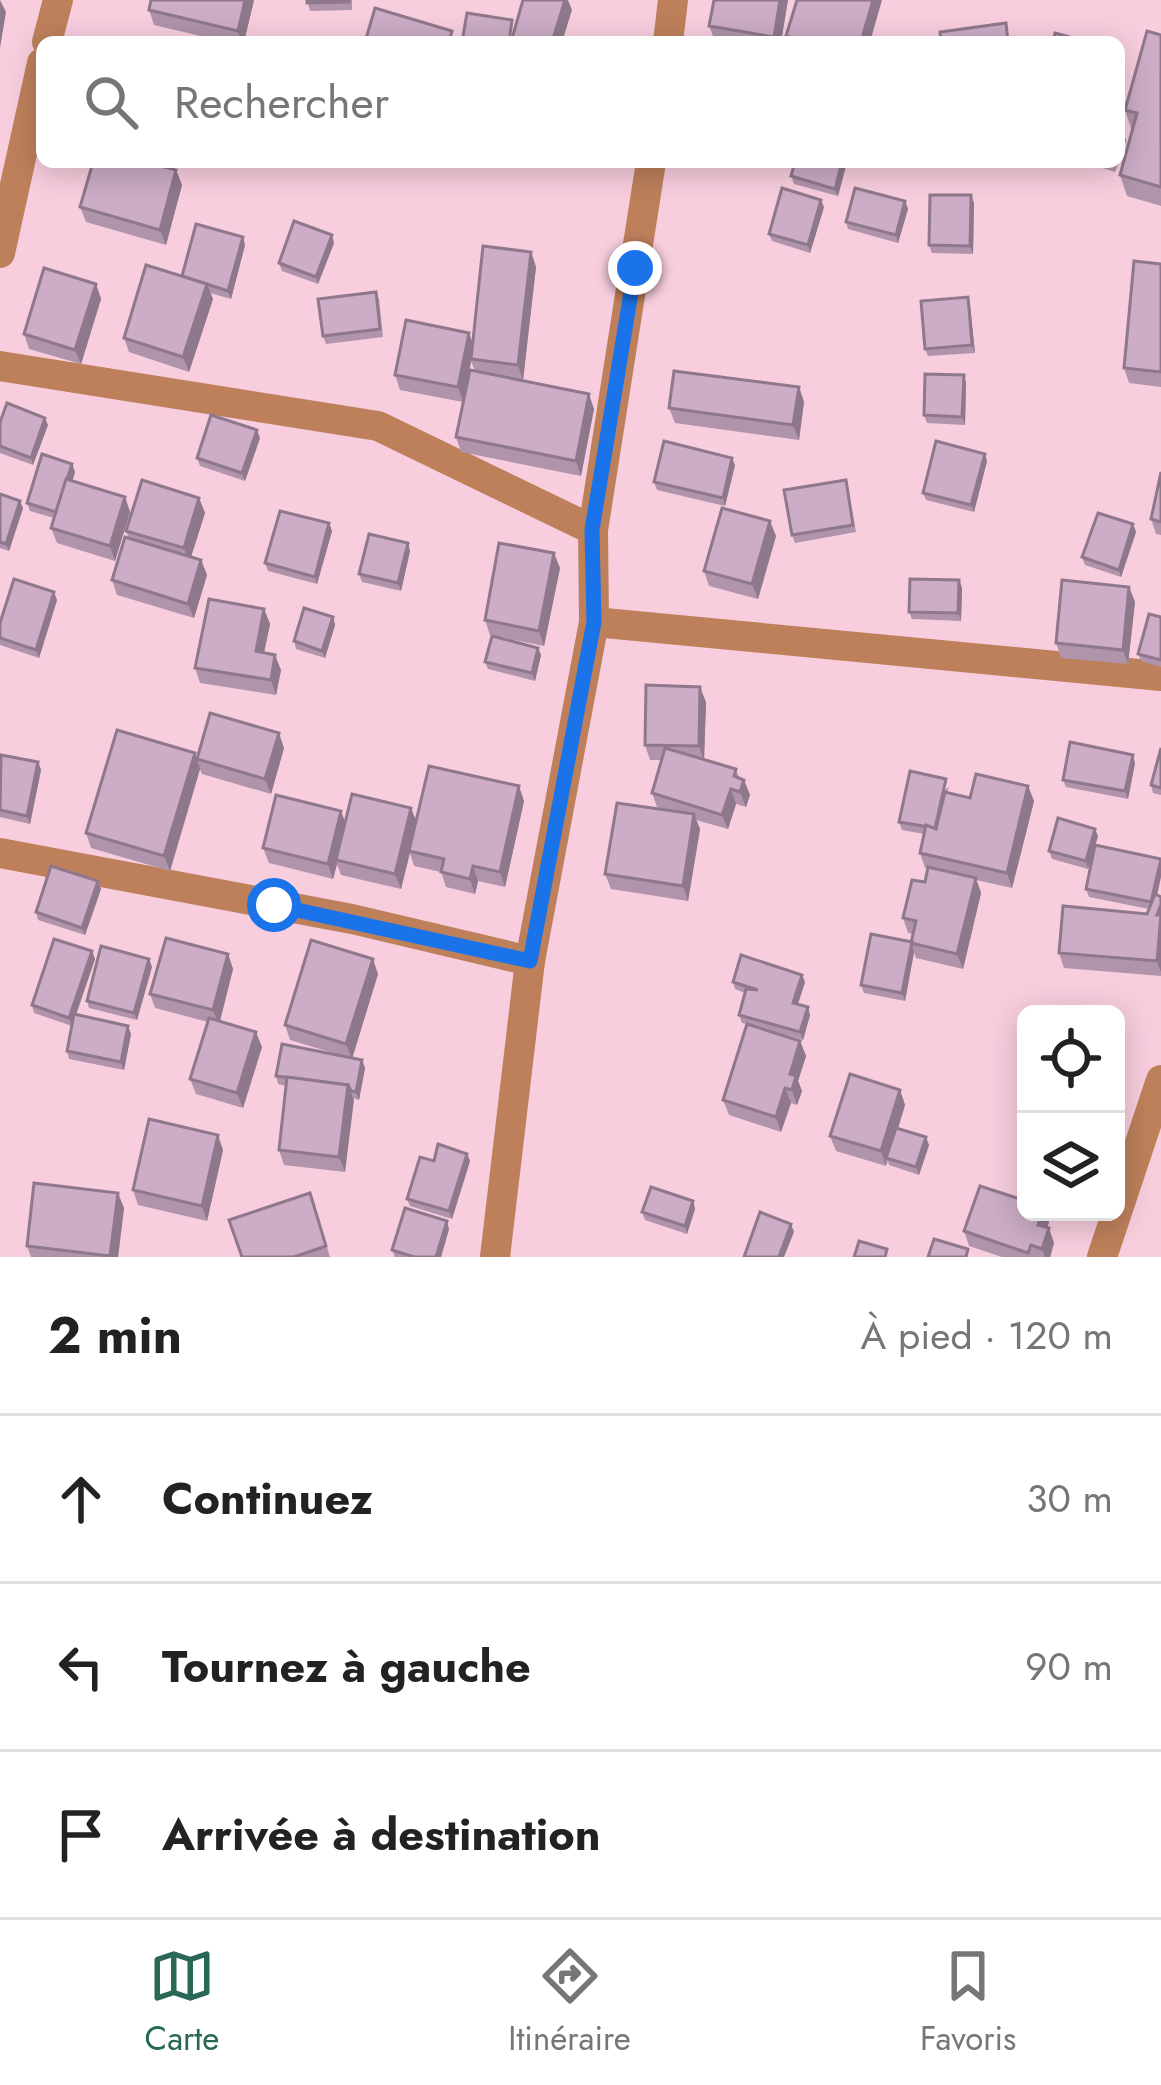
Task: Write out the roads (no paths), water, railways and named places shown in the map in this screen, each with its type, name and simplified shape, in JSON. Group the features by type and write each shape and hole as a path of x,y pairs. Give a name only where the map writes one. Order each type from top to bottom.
{"street":[{"path":"49,36 58,0"},
{"path":"669,36 674,0"},
{"path":"0,253 36,90"},
{"path":"495,1257 530,961 594,622 592,530 650,168"},
{"path":"0,366 378,426 592,530"},
{"path":"594,622 1161,676"},
{"path":"0,853 352,920 530,961"},
{"path":"1102,1257 1161,1079"}]}
